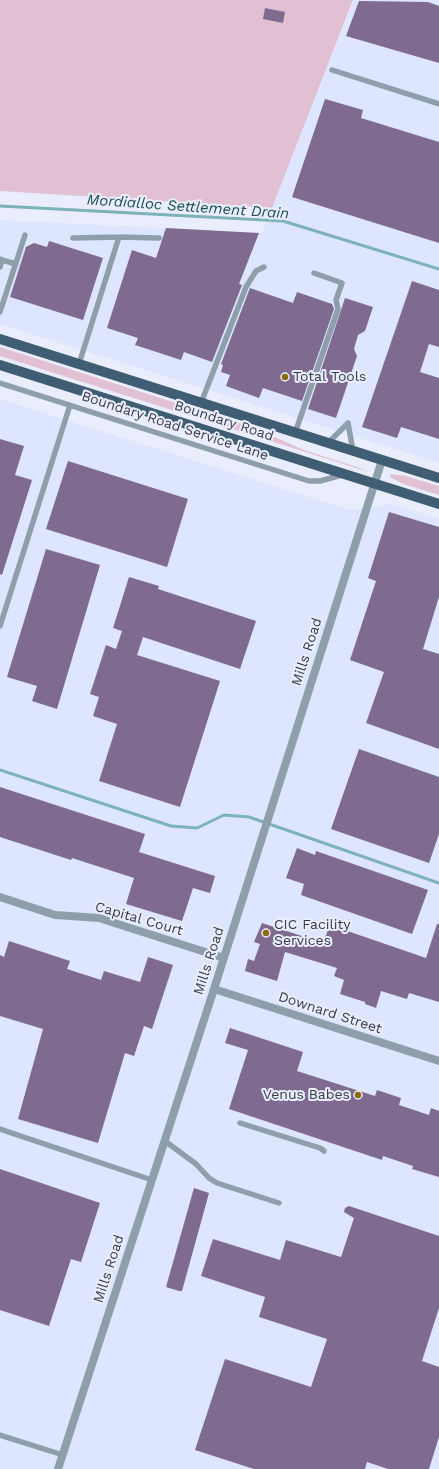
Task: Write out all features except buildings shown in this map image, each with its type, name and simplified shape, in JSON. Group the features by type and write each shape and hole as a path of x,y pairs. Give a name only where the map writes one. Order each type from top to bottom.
{"main road":[{"name":"Boundary Road","path":"0,339 439,478"},
{"name":"Boundary Road","path":"0,365 439,504"}],"street":[{"name":"Mills Road","path":"58,1469 224,958 382,460"},
{"name":"Capital Court","path":"0,897 56,915 99,918 224,958"},
{"name":"Downard Street","path":"214,989 439,1061"}],"lane":[{"path":"332,70 439,104"},
{"path":"0,312 26,235"},
{"path":"79,364 119,237"},
{"path":"73,238 159,238"},
{"path":"0,266 1,260 16,264"},
{"path":"201,403 246,287 256,272 264,267"},
{"path":"295,433 338,309 336,300 342,283 314,273"},
{"name":"Boundary Road Service Lane","path":"0,383 309,481 320,481 344,474"},
{"path":"0,626 70,406"},
{"path":"328,443 348,423 352,451"},
{"path":"240,1124 320,1148 324,1151"},
{"path":"0,1129 152,1180"},
{"path":"165,1141 196,1164 217,1183 279,1203"},
{"path":"0,1435 63,1455"}],"shaded area":[{"path":"0,0 353,0 272,208 0,191"},
{"path":"354,0 439,0 439,463 0,324 0,220 262,233"},
{"path":"0,347 252,427 304,450 369,472 0,356"},
{"path":"0,399 350,510 392,504 439,519 439,1469 0,1469"},
{"path":"391,474 406,476 439,486 439,495 403,484 390,477"}],"waterway":[{"name":"Mordialloc Settlement Drain","path":"0,206 283,221 439,269"},
{"path":"0,770 171,826 197,828 224,815 249,817 439,883"}],"place":[{"name":"Total Tools","path":"285,377"},
{"name":"CIC Facility Services","path":"266,933"},
{"name":"Venus Babes","path":"358,1095"}]}
